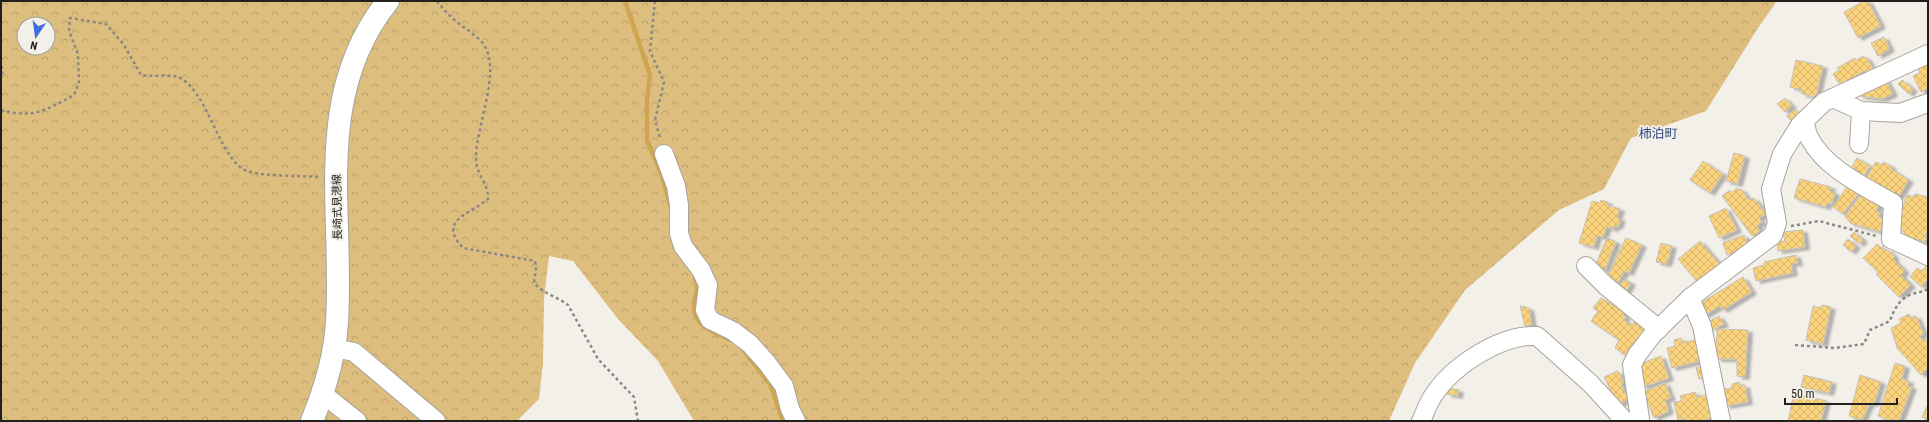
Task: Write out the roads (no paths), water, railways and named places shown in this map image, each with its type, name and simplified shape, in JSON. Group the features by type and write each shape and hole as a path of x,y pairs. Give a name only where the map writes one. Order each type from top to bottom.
{"main road":[{"name":"長崎式見港線","path":"312,421 327,383 334,348 337,322 337,129 342,95 354,60 367,31 388,1"}],"street":[{"path":"1635,421 1640,419 1632,365 1637,355 1659,328 1690,298 1773,235 1777,222 1771,189 1782,154 1804,121 1824,102 1928,54"},
{"path":"1833,98 1861,110 1900,113 1928,103"},
{"path":"1859,144 1861,110"},
{"path":"1804,121 1810,139 1825,159 1893,203 1891,240 1928,256"},
{"path":"664,154 676,186 679,205 680,233 684,246 701,270 708,284 705,310 710,320 733,331 750,344 767,363 784,386 790,410 796,421"},
{"path":"1586,266 1606,286 1659,328"},
{"path":"1690,298 1702,326 1720,421"},
{"path":"1421,421 1432,396 1452,373 1497,345 1526,336 1537,336 1590,383 1626,421"},
{"path":"334,348 354,352 436,421"},
{"path":"323,394 357,421"}],"waterway":[{"path":"625,1 650,75 647,100 647,140 661,173 671,207"},
{"path":"695,278 697,289 694,306 698,319 713,332 731,340"},
{"path":"742,348 770,384 783,421"}],"district":[{"name":"柿泊町","path":"1658,133"}]}
